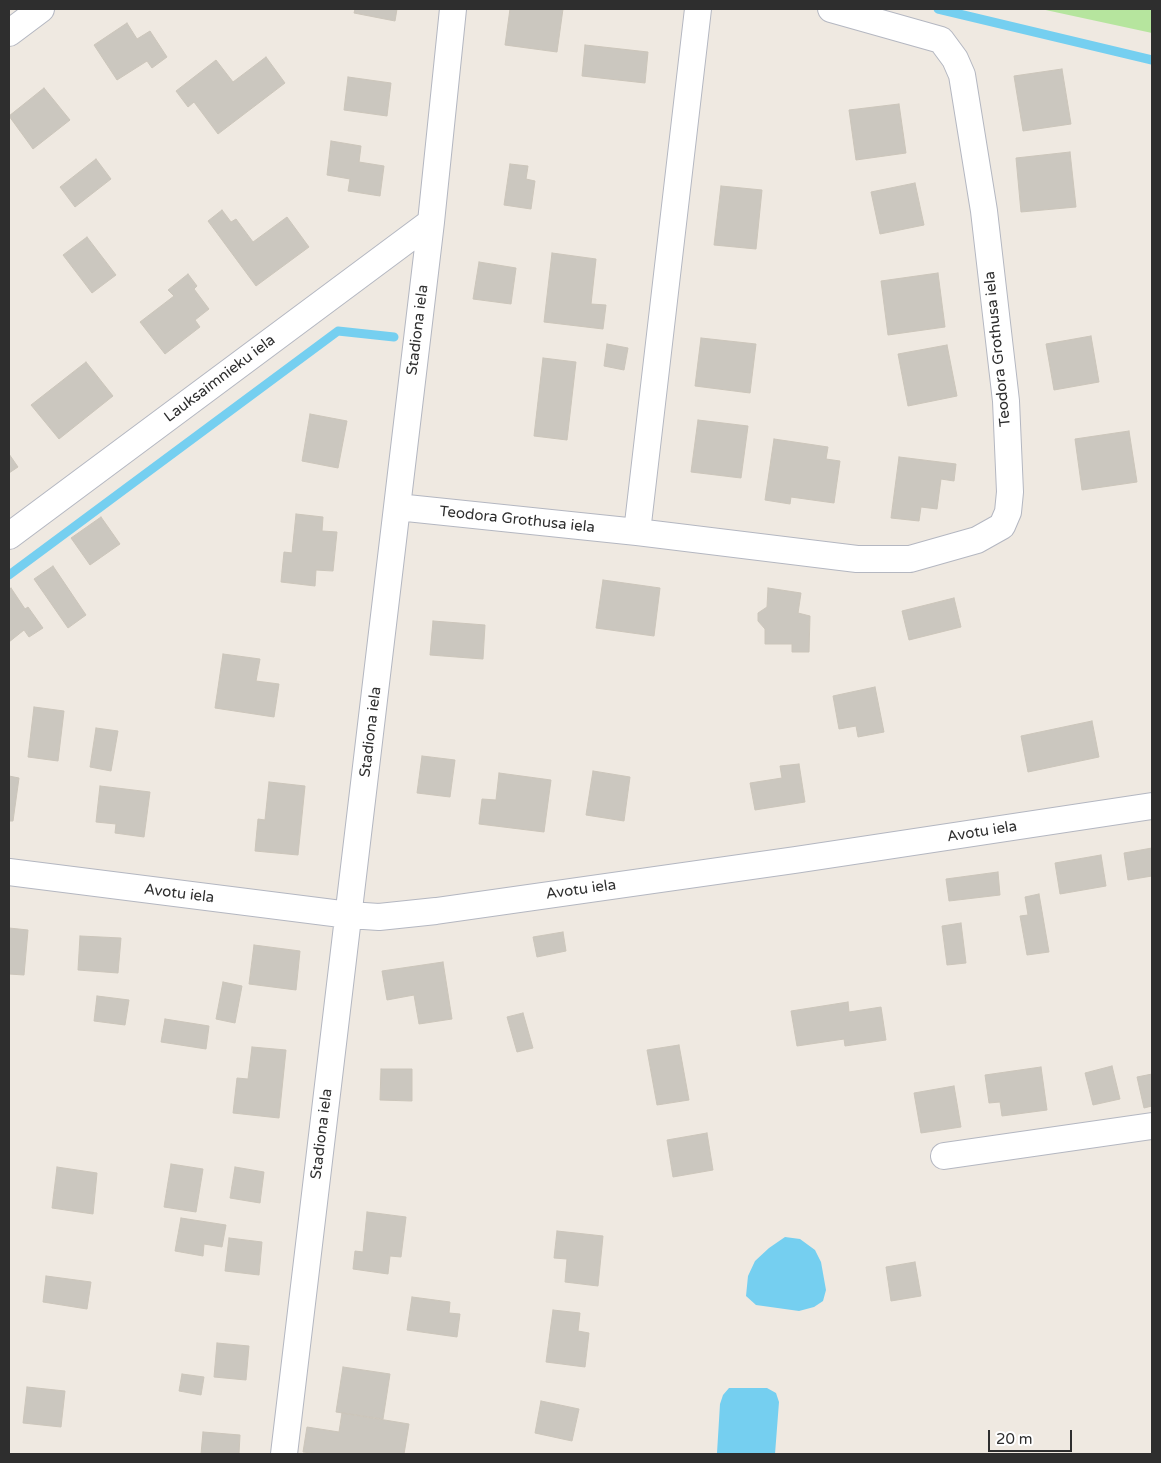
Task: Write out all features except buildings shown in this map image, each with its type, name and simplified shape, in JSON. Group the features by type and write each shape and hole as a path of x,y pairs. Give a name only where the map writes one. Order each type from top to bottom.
{"street":[{"path":"9,33 42,9"},
{"name":"Stadiona iela","path":"284,1454 431,222 453,9"},
{"path":"637,532 698,9"},
{"name":"Teodora Grothusa iela","path":"397,507 637,532 857,559 910,559 977,540 1002,526 1008,512 1010,492 1006,401 984,212 962,75 955,59 940,40 831,9"},
{"name":"Lauksaimnieku iela","path":"9,536 431,222"},
{"name":"Avotu iela","path":"9,872 349,915 379,917 436,911 795,860 1152,806"},
{"path":"944,1156 1152,1126"}],"green space":[{"path":"1041,9 1152,9 1152,33"}],"water":[{"path":"785,1237 800,1239 815,1250 821,1262 826,1290 823,1301 814,1307 799,1311 756,1305 746,1296 748,1276 755,1261"},
{"path":"729,1388 767,1388 776,1393 779,1402 775,1454 717,1453 720,1404 723,1395"}],"waterway":[{"path":"938,9 1152,60"},
{"path":"9,575 338,331 394,337"}]}
